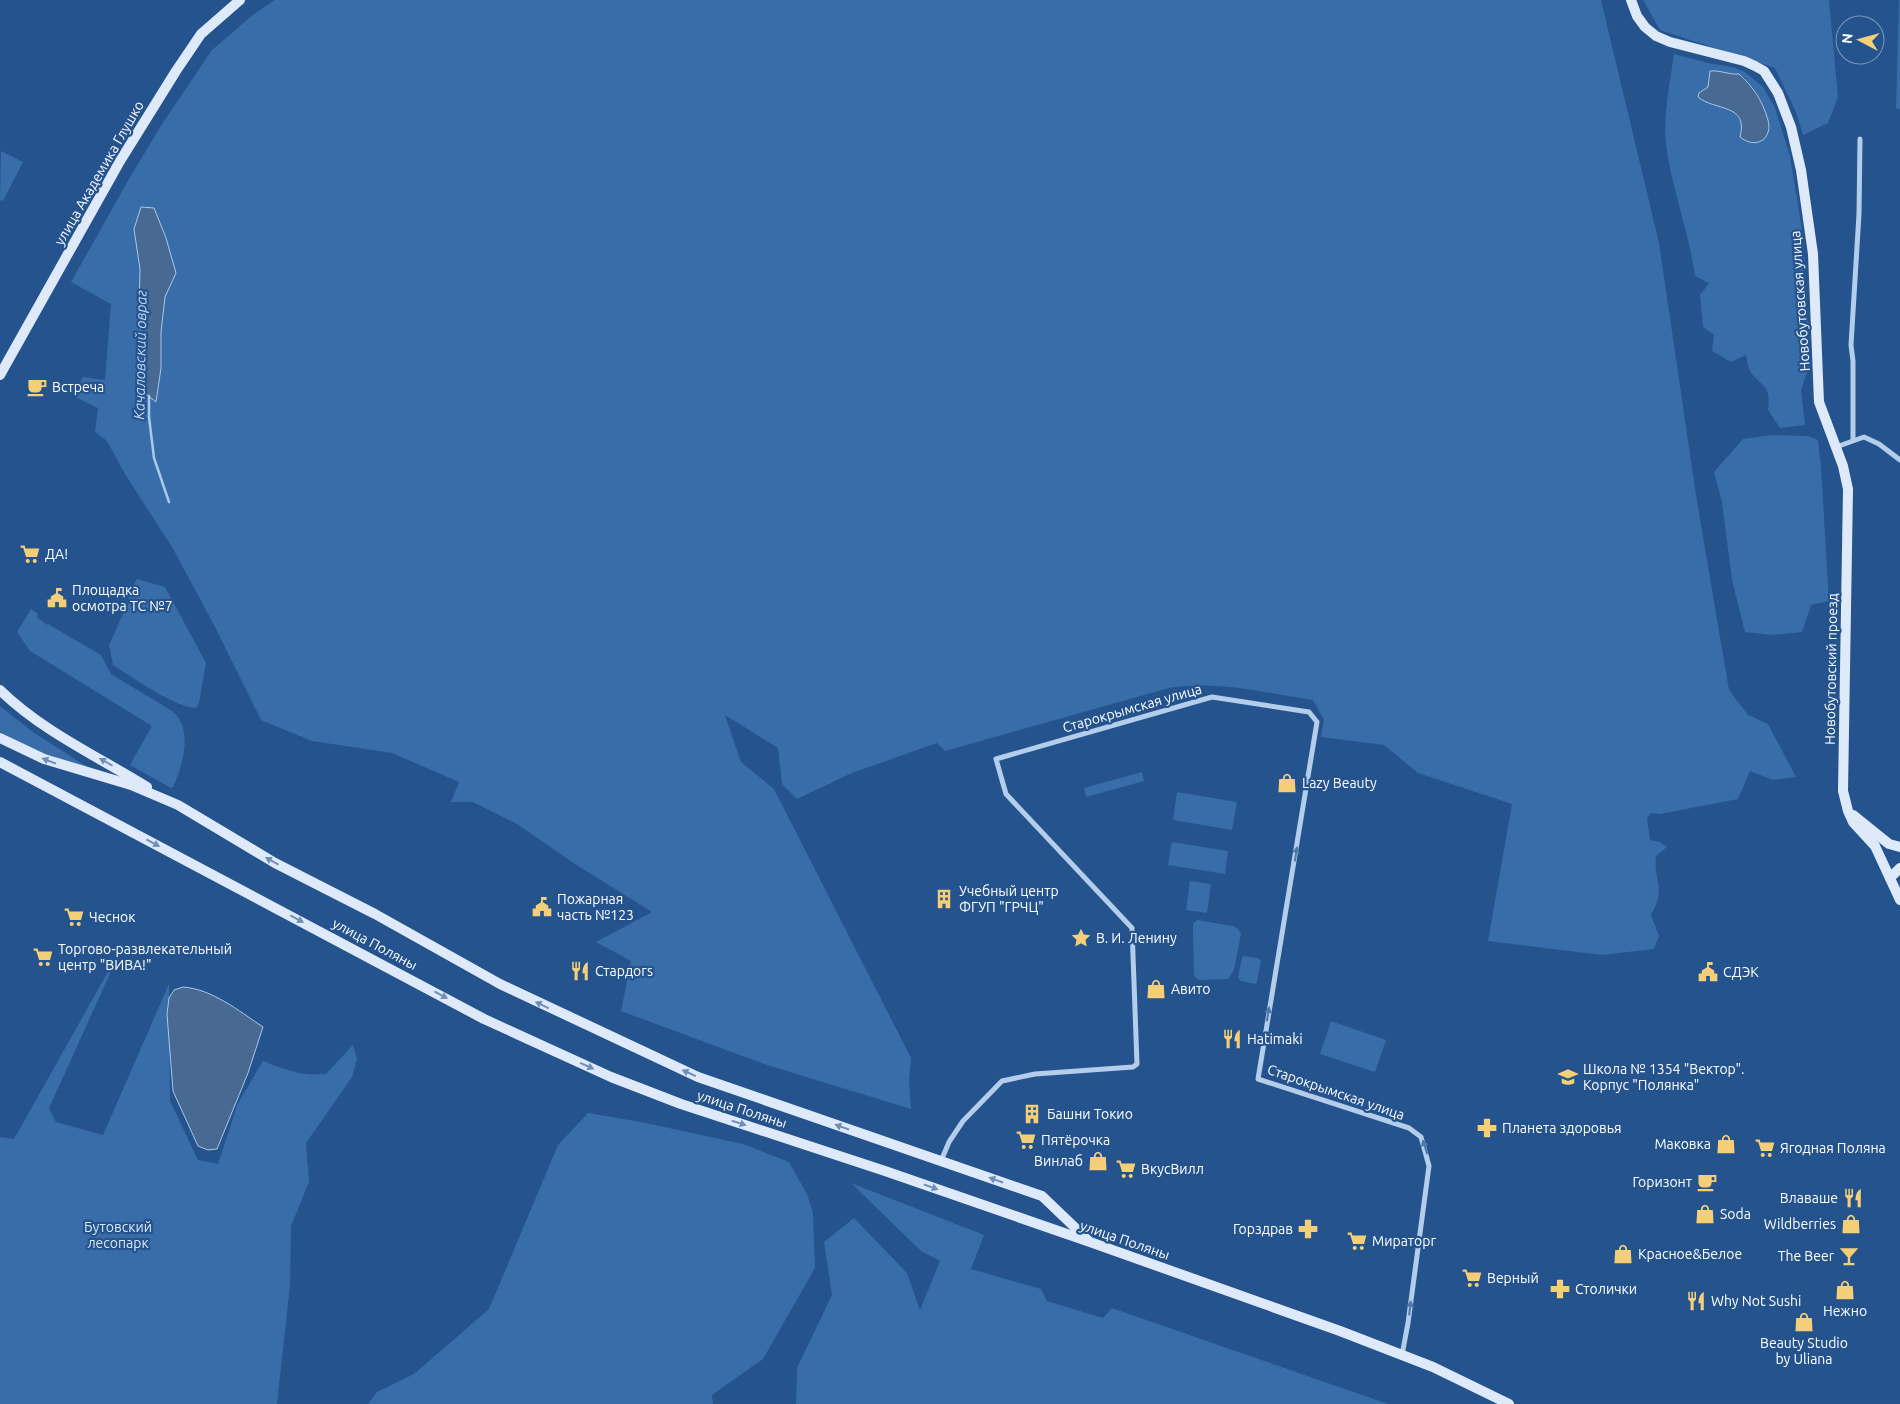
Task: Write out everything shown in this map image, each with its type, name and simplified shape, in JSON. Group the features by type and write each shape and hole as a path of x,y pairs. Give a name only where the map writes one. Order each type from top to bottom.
{"main road":[{"name":"улица Академика Глушко","path":"0,375 120,161 176,71 201,34 240,0"},
{"name":"Новобутовская улица","path":"1631,0 1637,16 1645,27 1656,36 1670,42 1744,61 1755,66 1764,72 1778,93 1791,127 1801,170 1808,217 1813,254 1819,402 1827,424"},
{"name":"Новобутовский проезд","path":"1827,424 1843,466 1848,489 1844,791 1848,811 1853,822 1875,846 1900,900"},
{"path":"0,690 31,717 53,732 178,805"},
{"name":"улица Поляны","path":"0,738 44,759 131,785 178,805 275,862 375,914 500,984 698,1077 1042,1196 1090,1242"},
{"name":"улица Поляны","path":"0,762 484,1019 611,1077 682,1104 1090,1242 1340,1331 1433,1368 1509,1404"},
{"path":"1848,811 1889,844 1900,847"},
{"path":"1890,878 1900,868"}],"street":[{"path":"1853,440 1853,361 1851,345 1859,214 1860,139"},
{"path":"1836,447 1864,437 1879,444 1900,460"},
{"name":"Старокрымская улица","path":"941,1161 949,1142 963,1121 1002,1081 1035,1074 1133,1067 1137,1064 1132,928 1006,794 996,760 1212,697 1309,712 1317,722 1258,1079 1409,1128 1421,1137 1429,1166 1402,1356"}],"green space":[{"path":"275,0 1601,0 1659,243 1696,495 1729,690 1748,715 1768,724 1796,777 1773,780 1750,771 1738,799 1660,814 1651,813 1647,818 1650,840 1660,842 1667,847 1656,856 1659,890 1656,905 1651,915 1659,936 1654,949 1602,955 1488,941 1512,804 1418,773 1384,745 1321,737 1324,720 1313,700 1223,686 1169,688 945,751 937,743 852,773 797,799 782,784 778,748 725,715 741,762 774,789 911,1058 909,1081 911,1109 767,1065 621,1011 631,961 596,942 652,912 575,864 517,824 473,802 451,802 459,782 392,753 312,741 261,720 213,623 172,547 125,474 107,441 95,432 98,408 73,396 83,377 105,380 111,304 71,282 164,121 212,50 254,14"},
{"path":"1643,0 1829,0 1838,97 1828,123 1803,135 1796,112 1775,68 1660,30"},
{"path":"1900,0 1900,110 1896,108"},
{"path":"1674,54 1733,67 1745,72 1763,87 1775,108 1790,156 1803,236 1810,364 1801,390 1805,425 1780,428 1768,410 1767,390 1750,371 1746,355 1731,362 1712,351 1714,335 1703,327 1700,295 1709,283 1695,276 1666,145 1666,111","holes":["1716,71 1731,75 1740,74 1751,85 1763,105 1769,128 1742,130 1741,122 1734,112 1723,106 1711,104 1699,93 1708,87"]},
{"path":"1,151 23,162 3,201 0,200"},
{"path":"1772,435 1808,436 1818,440 1829,601 1811,605 1802,632 1772,635 1745,632 1732,580 1722,502 1714,472 1743,439"},
{"path":"137,579 165,587 206,663 199,703 196,708 187,707 166,698 113,665 109,645 128,603 129,594"},
{"path":"31,609 47,625 101,655 111,674 172,711 179,718 185,737 185,748 173,787 171,788 130,765 152,726 30,651 17,632"},
{"path":"0,706 33,732 89,768 54,759 0,732"},
{"path":"1142,772 1144,781 1086,797 1084,788"},
{"path":"1177,792 1237,802 1232,830 1173,820"},
{"path":"1172,842 1228,851 1225,874 1168,865"},
{"path":"1190,881 1211,884 1207,913 1186,910"},
{"path":"1197,920 1233,926 1241,933 1234,970 1228,979 1200,980 1194,975 1193,924"},
{"name":"Бутовский лесопарк","path":"123,945 49,1108 56,1122 103,1135 169,984 170,1101 198,1160 218,1164 238,1103 263,1061 294,1072 326,1074 353,1045 357,1059 352,1077 306,1143 309,1182 291,1226 290,1285 277,1404 0,1404 0,1137 14,1139"},
{"path":"1242,957 1258,958 1261,961 1255,984 1241,981 1238,978"},
{"path":"1331,1021 1386,1040 1375,1072 1320,1054"},
{"path":"588,1113 641,1122 743,1144 789,1162 807,1194 813,1213 815,1268 763,1359 712,1395 713,1404 368,1404 377,1392 414,1374 489,1309 558,1145"},
{"path":"851,1183 984,1235 971,1269 1041,1289 1047,1301 1103,1318 1112,1308 1388,1404 796,1404 797,1368 832,1295 824,1242 854,1218 907,1273 920,1310 940,1261 921,1251"}],"shaded area":[{"path":"1710,71 1739,74 1753,89 1768,120 1769,127 1766,137 1757,142 1746,141 1740,137 1741,126 1739,118 1735,113 1698,97 1699,93 1708,87"},
{"path":"141,207 154,208 166,238 176,273 165,297 161,332 161,368 156,402 142,391 139,311 140,269 134,229"},
{"path":"183,987 215,996 263,1027 248,1073 217,1149 208,1150 198,1146 173,1091 167,1014 169,998 174,990"}],"waterway":[{"name":"Качаловский овраг","path":"149,396 149,417 154,458 169,502"}],"place":[{"name":"Встреча","path":"37,387"},
{"name":"ДА!","path":"30,554"},
{"name":"Площадка осмотра ТС №7","path":"57,598"},
{"name":"Lazy Beauty","path":"1287,783"},
{"name":"Учебный центр ФГУП \"ГРЧЦ\"","path":"944,899"},
{"name":"Пожарная часть №123","path":"542,907"},
{"name":"Чеснок","path":"74,917"},
{"name":"В. И. Ленину","path":"1081,938"},
{"name":"Торгово-развлекательный центр \"ВИВА!\"","path":"43,957"},
{"name":"Стардогs","path":"580,971"},
{"name":"СДЭК","path":"1708,972"},
{"name":"Авито","path":"1156,989"},
{"name":"Hatimaki","path":"1232,1039"},
{"name":"Школа № 1354 \"Вектор\". Корпус \"Полянка\"","path":"1568,1077"},
{"name":"Башни Токио","path":"1032,1114"},
{"name":"Планета здоровья","path":"1487,1128"},
{"name":"Пятёрочка","path":"1026,1140"},
{"name":"Маковка","path":"1726,1144"},
{"name":"Ягодная Поляна","path":"1765,1148"},
{"name":"Винлаб","path":"1098,1161"},
{"name":"ВкусВилл","path":"1126,1169"},
{"name":"Горизонт","path":"1707,1182"},
{"name":"Влаваше","path":"1853,1198"},
{"name":"Soda","path":"1705,1214"},
{"name":"Wildberries","path":"1851,1224"},
{"name":"Горздрав","path":"1308,1229"},
{"name":"Мираторг","path":"1357,1241"},
{"name":"Красное&Белое","path":"1623,1254"},
{"name":"The Beer","path":"1849,1256"},
{"name":"Верный","path":"1472,1278"},
{"name":"Столички","path":"1560,1289"},
{"name":"Нежно","path":"1845,1290"},
{"name":"Why Not Sushi","path":"1696,1301"},
{"name":"Beauty Studio by Uliana","path":"1804,1322"}]}
